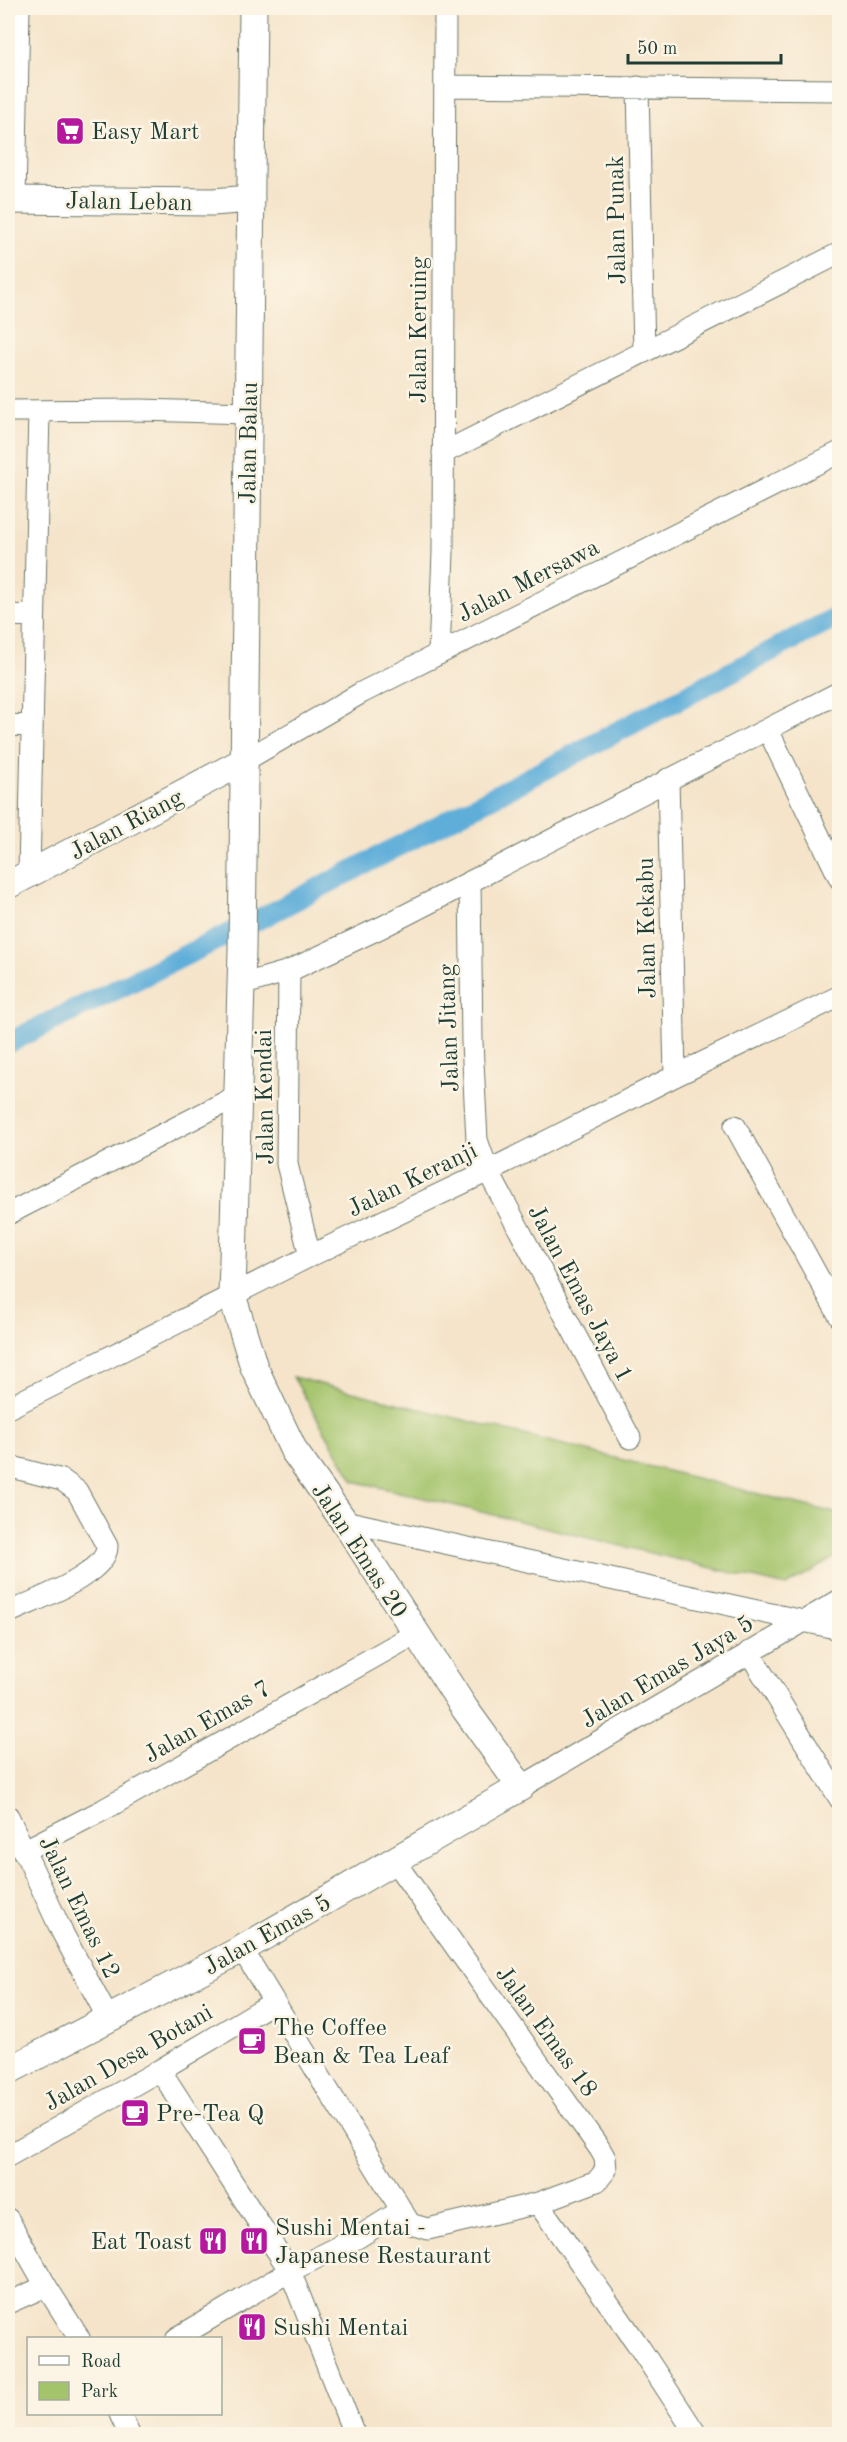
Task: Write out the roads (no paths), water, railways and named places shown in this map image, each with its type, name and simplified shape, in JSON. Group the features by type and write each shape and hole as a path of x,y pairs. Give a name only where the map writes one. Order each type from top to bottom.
{"street":[{"path":"11,200 19,8"},
{"name":"Jalan Balau","path":"239,1095 253,8"},
{"name":"Jalan Keruing","path":"439,654 443,453 445,8"},
{"path":"445,86 840,90"},
{"name":"Jalan Punak","path":"638,87 644,352"},
{"name":"Jalan Leban","path":"11,200 213,202 251,199"},
{"path":"443,453 840,254"},
{"path":"8,411 141,410 248,413"},
{"path":"18,880 31,726 39,411"},
{"name":"Jalan Mersawa","path":"244,761 361,693 840,452"},
{"path":"8,615 34,616"},
{"path":"241,985 289,971 470,882 840,692"},
{"path":"8,725 31,726"},
{"path":"768,730 840,879"},
{"name":"Jalan Riang","path":"18,880 244,761"},
{"name":"Jalan Kekabu","path":"668,779 675,1076"},
{"name":"Jalan Jitang","path":"470,882 472,1042 477,1140 488,1171"},
{"name":"Jalan Kendai","path":"289,971 287,1164 310,1256"},
{"name":"Jalan Keranji","path":"8,1408 310,1256 488,1171 675,1076 840,996"},
{"path":"8,1214 239,1095"},
{"name":"Jalan Emas 20","path":"239,1095 232,1295 254,1367 272,1409 294,1451 344,1521 415,1634 521,1787"},
{"path":"735,1126 840,1317"},
{"name":"Jalan Emas Jaya 1","path":"488,1171 630,1438"},
{"path":"8,1466 62,1480 77,1491 107,1546 104,1560 81,1578 8,1613"},
{"path":"344,1521 840,1629"},
{"name":"Jalan Emas Jaya 5","path":"521,1787 840,1600"},
{"name":"Jalan Emas 7","path":"23,1851 103,1810 415,1634"},
{"path":"749,1652 840,1799"},
{"name":"Jalan Emas 5","path":"8,2071 242,1949 521,1787"},
{"name":"Jalan Emas 12","path":"8,1816 62,1932 109,2020"},
{"name":"Jalan Emas 18","path":"242,1949 410,2224 428,2229 538,2203 597,2181 606,2170 605,2158 395,1862"},
{"name":"Jalan Desa Botani","path":"8,2156 274,2002"},
{"path":"160,2070 290,2271 354,2434"},
{"path":"538,2203 636,2342 696,2434"},
{"path":"179,2337 290,2271 357,2238 402,2210"},
{"path":"8,2219 78,2337"},
{"path":"8,2303 46,2286"},
{"path":"120,2415 129,2434"}],"waterway":[{"path":"8,1043 271,913 840,615"}],"place":[{"name":"Easy Mart","path":"70,131"},
{"name":"The Coffee Bean & Tea Leaf","path":"252,2041"},
{"name":"Pre-Tea Q","path":"135,2113"},
{"name":"Eat Toast","path":"213,2241"},
{"name":"Sushi Mentai - Japanese Restaurant","path":"254,2241"},
{"name":"Sushi Mentai","path":"252,2327"}]}
